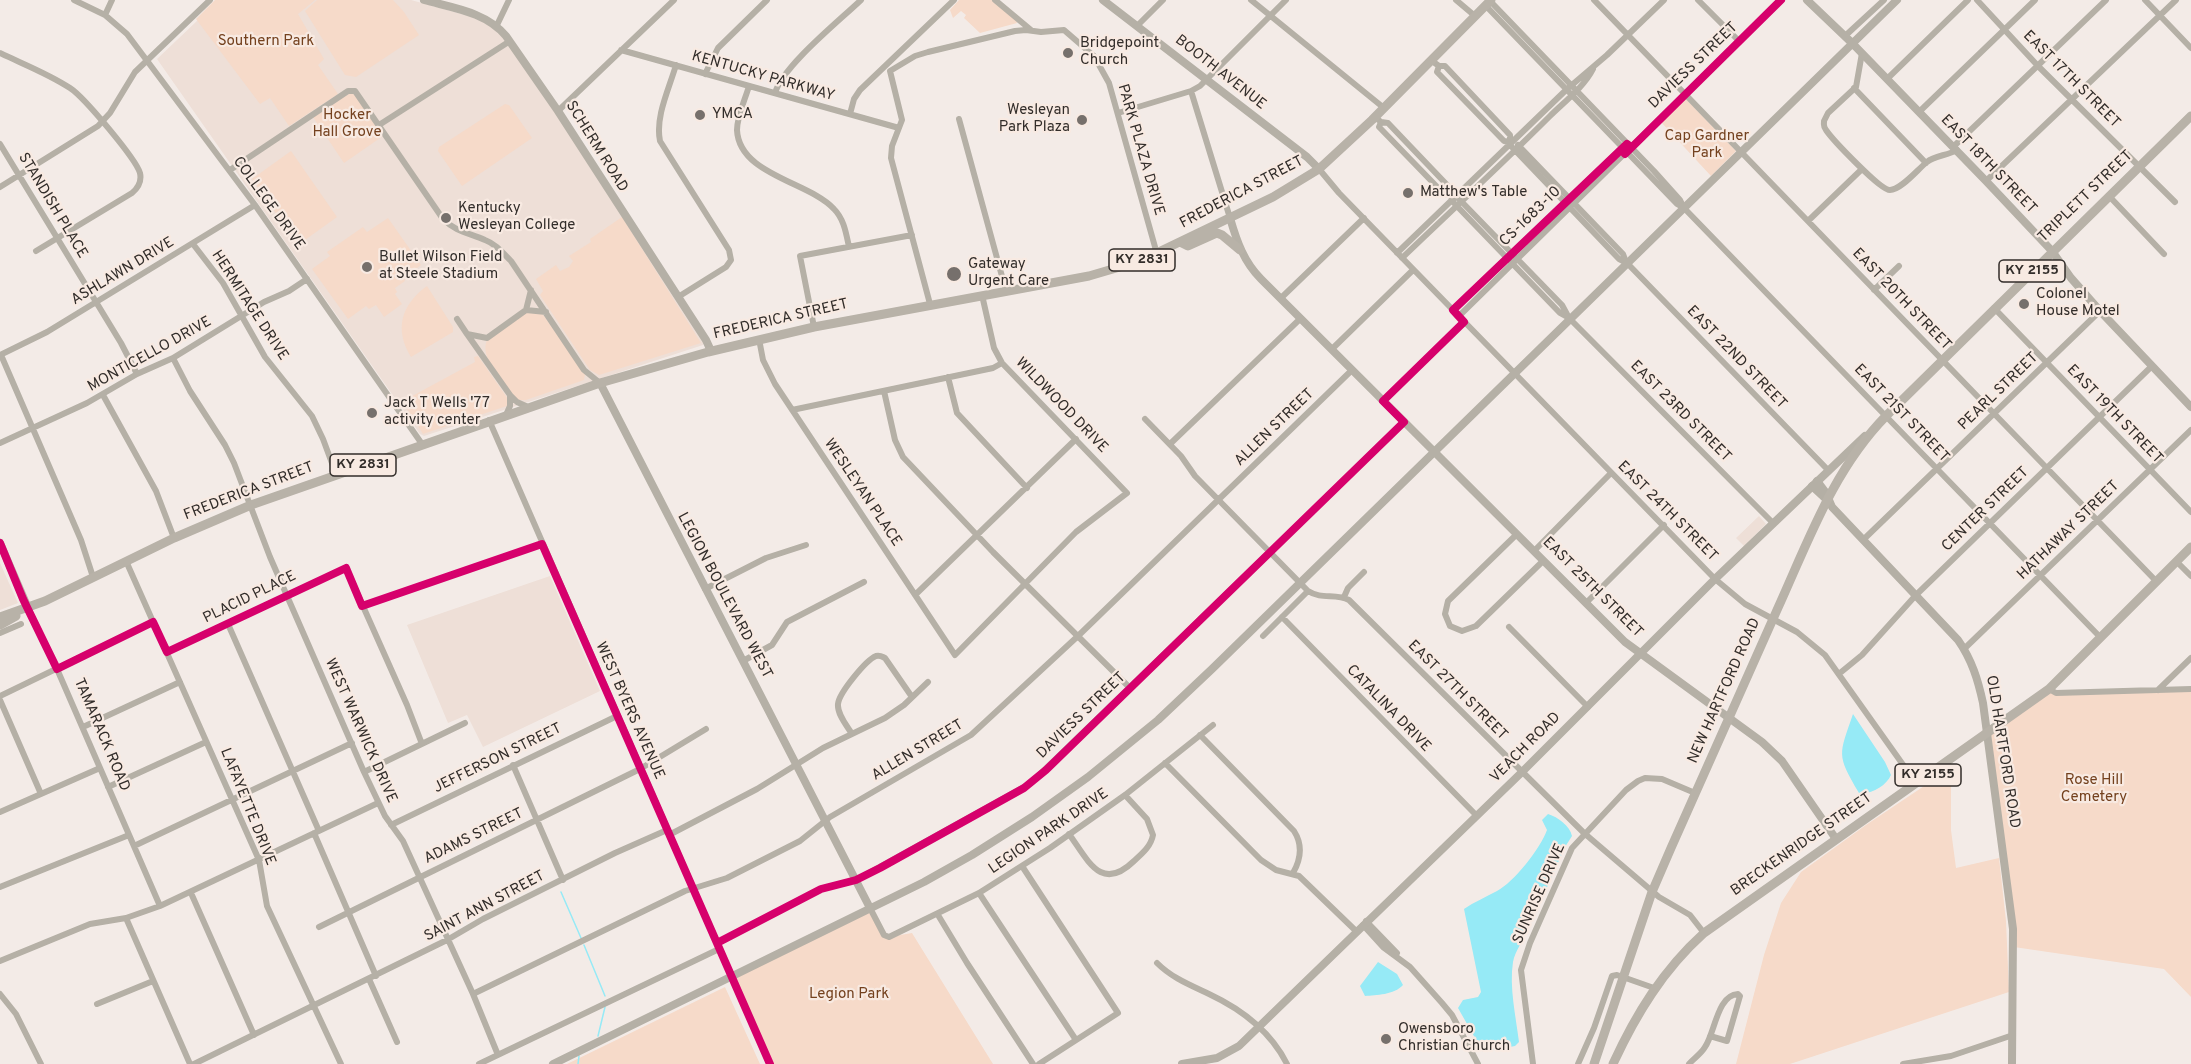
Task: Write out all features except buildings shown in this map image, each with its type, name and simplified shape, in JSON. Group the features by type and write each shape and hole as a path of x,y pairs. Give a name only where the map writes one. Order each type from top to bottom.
{"main road":[{"name":"FREDERICA STREET","path":"0,625 28,608 174,538 251,505 600,383 759,339 930,304 1100,274 1157,254 1290,188 1318,169 1378,120 1384,108 1435,63 1489,2"},
{"name":"TRIPLETT STREET","path":"1875,427 2191,116"},
{"path":"1180,243 1188,246 1216,233 1222,235 1240,250"},
{"name":"NEW HARTFORD ROAD","path":"1594,1064 1652,892 1695,793 1827,499 1845,466 1875,427"},
{"name":"OLD HARTFORD ROAD","path":"1814,484 1832,507 1964,649 1972,664 1980,690 1988,734 2013,929 2012,1064"},
{"name":"BRECKENRIDGE STREET","path":"1654,988 1676,960 1704,933 2049,689 2191,547"},
{"name":"FREDERICA STREET","path":"0,617 28,608"},
{"name":"KY 2155","path":"1613,1064 1631,1025 1654,988"}],"street":[{"name":"COLLEGE DRIVE","path":"74,0 105,15 121,27 147,60 230,170 422,444"},
{"path":"105,15 112,0"},
{"path":"0,187 85,136 102,122 116,105 130,80 147,60 210,0"},
{"name":"SCHERM ROAD","path":"424,0 482,17 497,25 510,40 711,351"},
{"path":"497,25 509,0"},
{"path":"558,111 674,0"},
{"path":"705,74 718,48 767,0"},
{"path":"775,93 788,69 861,0"},
{"path":"850,114 854,99 860,90 954,0"},
{"path":"995,0 1032,31"},
{"name":"BOOTH AVENUE","path":"1103,0 1308,157 1318,169"},
{"path":"1137,26 1163,0"},
{"path":"1251,0 1384,108"},
{"path":"1118,113 1191,91 1200,86 1286,0"},
{"path":"1456,0 1475,16"},
{"name":"EAST 20TH STREET","path":"1594,0 2157,582"},
{"path":"1400,255 1664,0"},
{"path":"1698,0 1738,41"},
{"name":"DAVIESS STREET","path":"1459,316 1570,203 1781,0"},
{"name":"EAST 18TH STREET","path":"1807,0 1862,53 1986,181 2052,251 2071,278 2100,311 2191,407"},
{"path":"1845,36 1884,0"},
{"path":"554,1064 924,882 1032,817 1089,777 1163,715 1897,0"},
{"path":"1887,79 1968,0"},
{"name":"EAST 17TH STREET","path":"1977,0 2038,66 2073,98 2175,202"},
{"path":"1920,112 2035,0"},
{"path":"1862,53 1858,83 1828,113 1824,125 1828,133 1862,169 1882,188 1890,190 1899,187 1931,159 1949,155 2106,0"},
{"path":"2145,0 2191,48"},
{"path":"1986,181 2176,0"},
{"name":"EAST 21ST STREET","path":"1489,2 1677,204 1684,208 2101,638"},
{"name":"PARK PLAZA DRIVE","path":"899,128 902,120 890,75 895,67 928,52 1015,31 1064,30 1094,56 1104,70 1157,254"},
{"path":"379,125 510,40"},
{"name":"KENTUCKY PARKWAY","path":"621,50 899,128"},
{"path":"0,53 69,87 82,97 139,170 141,180 132,193 36,251"},
{"name":"EAST 22ND STREET","path":"1435,63 1437,72 1504,141 1513,144 1570,203 1619,259 1627,263 1828,470"},
{"path":"676,65 658,126 660,141 729,250 732,260 726,267 678,297"},
{"path":"749,86 738,122 738,137 741,144 764,168 833,207 842,222 849,247"},
{"path":"1854,88 1926,163"},
{"path":"230,170 348,91 353,90 360,96 443,219 455,230 485,240 499,248 511,261 585,370 588,387"},
{"path":"1191,91 1230,218"},
{"path":"959,119 1006,291"},
{"name":"EAST 23RD STREET","path":"1378,120 1388,123 1450,188 1455,200 1562,305 1569,318 1773,523"},
{"path":"899,128 892,146 891,158 930,304"},
{"name":"STANDISH PLACE","path":"0,144 97,302 137,374"},
{"name":"EAST 24TH STREET","path":"1318,169 1413,270 1715,579 1745,604 1812,642 1840,673 1917,783"},
{"path":"1808,221 1862,169"},
{"path":"2109,196 2164,254"},
{"name":"CS-1683-10","path":"1453,310 1570,203"},
{"name":"ASHLAWN DRIVE","path":"0,355 47,332 255,205"},
{"name":"EAST 25TH STREET","path":"1230,218 1240,250 1255,272 1586,603 1640,654 1762,742 1782,761 1836,839"},
{"path":"1281,298 1364,218"},
{"path":"814,327 800,255 912,235"},
{"name":"HERMITAGE DRIVE","path":"193,244 223,283 265,357 312,416 336,474"},
{"path":"1874,290 1899,266"},
{"path":"1332,349 1413,270"},
{"name":"MONTICELLO DRIVE","path":"0,443 103,395 137,374 173,358 307,279"},
{"path":"482,356 483,346 488,338 526,310 531,290"},
{"name":"WILDWOOD DRIVE","path":"982,295 994,348 1002,363 1126,493 1076,532 1026,585"},
{"name":"EAST 19TH STREET","path":"1994,308 2191,512"},
{"path":"526,310 546,312"},
{"name":"PEARL STREET","path":"1863,540 2100,311"},
{"path":"1170,444 1301,318"},
{"path":"457,319 510,395 517,402 528,407"},
{"path":"1383,401 1464,322"},
{"path":"467,334 488,338"},
{"name":"WESLEYAN PLACE","path":"759,339 767,371 955,655 994,614 1026,585"},
{"path":"0,355 81,538 93,577"},
{"name":"WEST WARWICK DRIVE","path":"173,358 190,391 225,445 286,595 364,772 378,803 403,841 420,876 498,1055"},
{"path":"792,410 993,368 1002,363"},
{"name":"CENTER STREET","path":"1840,673 1862,655 1916,595 2152,366"},
{"path":"585,370 600,383"},
{"name":"ALLEN STREET","path":"473,994 692,889 714,884 757,864 800,841 825,821 971,735 1078,636 1352,370"},
{"path":"948,377 957,413 1027,488"},
{"name":"LEGION BOULEVARD WEST","path":"600,383 870,908"},
{"path":"884,391 894,440 903,457 977,536 1130,688"},
{"path":"103,395 156,491 174,538"},
{"path":"506,415 510,406 510,395"},
{"path":"1145,419 1170,444 1195,476 1308,591 1320,597 1344,597 1348,588 1364,572"},
{"name":"WEST BYERS AVENUE","path":"489,420 770,1064"},
{"name":"DAVIESS STREET","path":"479,1064 718,946 821,889 856,880 1031,783 1404,422"},
{"name":"VEACH ROAD","path":"1182,1064 1209,1061 1225,1054 1239,1046 1259,1028 1521,773 1715,579 1875,427"},
{"name":"HATHAWAY STREET","path":"1964,649 2191,430"},
{"path":"915,595 1076,439"},
{"path":"1534,551 1611,473"},
{"path":"1586,603 1664,525"},
{"path":"1517,534 1448,601 1445,614 1450,626 1462,631 1476,626 1544,561"},
{"path":"422,744 362,606 542,544"},
{"path":"705,588 766,558 806,544"},
{"name":"TAMARACK ROAD","path":"1,546 160,906"},
{"name":"LAFAYETTE DRIVE","path":"126,561 259,860 267,906 341,1064"},
{"path":"2176,562 2191,576"},
{"name":"PLACID PLACE","path":"167,652 346,568 362,606"},
{"path":"743,662 772,645 787,622 864,582"},
{"path":"1263,636 1308,591"},
{"name":"EAST 27TH STREET","path":"1344,597 1359,609 1521,773 1584,833 1652,892 1690,915 1704,933"},
{"name":"CATALINA DRIVE","path":"1282,617 1477,816"},
{"path":"40,794 0,698 153,622"},
{"path":"0,633 21,624"},
{"path":"228,624 292,771 376,976"},
{"path":"1509,627 1588,707"},
{"path":"852,734 838,710 838,701 856,675 873,657 885,658 912,697"},
{"path":"2158,690 2191,658"},
{"path":"82,727 180,682"},
{"name":"SAINT ANN STREET","path":"192,1064 376,976 563,879 668,832 693,824 757,789 823,748 885,718 927,682"},
{"path":"2049,689 2056,693 2191,689"},
{"name":"JEFFERSON STREET","path":"391,825 617,716"},
{"path":"364,772 465,723"},
{"name":"LEGION PARK DRIVE","path":"870,908 886,937 898,934 938,915 979,893 1069,834 1125,795 1212,725"},
{"name":"ADAMS STREET","path":"319,927 640,769 706,729"},
{"path":"1200,735 1294,831 1299,842 1300,853 1299,862 1293,873"},
{"path":"108,787 206,742"},
{"path":"134,846 352,743"},
{"path":"1165,763 1261,860 1276,870 1293,873 1305,881 1410,967 1452,1016 1478,1064"},
{"path":"513,765 563,879"},
{"path":"0,812 100,768"},
{"name":"SUNRISE DRIVE","path":"1533,1064 1521,979 1524,959 1572,848 1626,790 1645,778 1662,779 1695,793"},
{"path":"1069,834 1092,866 1100,873 1116,875 1126,869 1149,845 1153,835 1147,819 1125,795"},
{"path":"0,962 90,924 126,918 191,893 378,803"},
{"path":"0,887 129,835"},
{"path":"1022,866 1118,1013 1039,1064"},
{"path":"191,893 254,1035"},
{"path":"979,893 1076,1041"},
{"path":"938,915 1033,1064"},
{"path":"126,918 192,1064"},
{"path":"1157,963 1172,976 1238,1010 1272,1041 1287,1064"},
{"path":"1578,1064 1594,1028 1609,978 1614,975 1654,988"},
{"path":"369,979 397,1042"},
{"path":"97,1004 153,981"},
{"path":"0,994 16,1014 41,1064"},
{"path":"1689,1064 1707,1046 1710,1036 1723,1003 1728,996 1738,994 1740,996 1727,1041 1710,1036"},
{"path":"1903,1064 1951,1056 2013,1035"}],"shaded area":[{"name":"Kentucky Wesleyan College","path":"219,0 411,0 476,18 496,28 548,100 704,343 703,345 424,436 420,434 157,59"},
{"path":"1759,516 1766,524 1744,546 1736,538"},
{"path":"0,563 18,603 0,610"},
{"path":"550,576 600,691 483,747 467,715 448,723 407,625"}],"green space":[{"name":"Southern Park","path":"215,0 315,0 298,14 324,59 318,65 338,94 289,126 270,98 260,104 196,19"},
{"path":"317,0 393,0 419,35 356,77 345,75 305,11"},
{"path":"959,0 992,0 1016,19 1017,23 980,33 964,18 966,15 961,11 953,18 950,10"},
{"name":"Hocker Hall Grove","path":"350,93 355,95 383,136 344,163 313,117"},
{"name":"Cap Gardner Park","path":"1685,98 1736,151 1711,176 1660,121"},
{"path":"505,104 509,105 532,138 462,186 438,151 439,147"},
{"path":"291,151 337,217 298,245 252,179"},
{"path":"622,217 701,343 599,375 590,370 540,295 543,291 536,279 556,265 560,271 569,267 573,261 569,256"},
{"name":"Bullet Wilson Field at Steele Stadium","path":"388,218 421,265 395,288 397,292 395,294 402,304 384,317 376,305 369,309 366,306 348,319 312,269 330,256 327,252 363,227 367,232"},
{"path":"427,286 453,327 453,332 411,357 403,337 403,318 411,301"},
{"path":"526,312 544,316 585,374 584,380 526,400 518,400 513,396 489,362 485,347 487,340"},
{"path":"478,356 508,399 507,406 423,434 400,398 403,401 475,362 474,357"},
{"name":"Rose Hill Cemetery","path":"2049,689 2056,693 2191,689 2191,997 2164,969 2014,947 1988,734"},
{"path":"1951,768 1951,830 1956,868 1999,858 2006,921 2009,992 1790,1064 1736,1064 1764,955 1781,903 1801,872"},
{"name":"Legion Park","path":"870,908 889,937 912,933 993,1064 774,1064 731,976"},
{"path":"725,987 760,1064 567,1064"}],"water":[{"path":"1853,714 1891,775 1882,786 1868,793 1859,793 1843,762 1843,747"},
{"path":"1548,814 1563,822 1572,836 1540,903 1529,919 1525,935 1514,958 1512,992 1519,1042 1515,1046 1483,1052 1458,1008 1463,1000 1478,997 1481,992 1464,909 1504,887 1518,873 1544,838 1547,830 1542,820"},
{"path":"1378,962 1397,974 1403,985 1390,993 1365,996 1360,986"}],"waterway":[{"path":"561,892 581,938"},
{"path":"584,945 605,996"},
{"path":"598,1036 605,1007"},
{"path":"578,1064 579,1056"}],"cycle path":[{"path":"1625,154 1781,0"},
{"path":"717,943 821,889 856,880 880,868 1024,788 1046,770 1404,422 1383,401 1464,322 1453,310 1627,144 1631,147"},
{"path":"0,543 23,599 57,669 153,622 167,652 346,568 362,606 542,544 770,1064"}],"place":[{"name":"Bridgepoint Church","path":"1068,53"},
{"name":"YMCA","path":"700,115"},
{"name":"Wesleyan Park Plaza","path":"1082,120"},
{"name":"Matthew's Table","path":"1408,193"},
{"name":"Kentucky Wesleyan College","path":"446,218"},
{"name":"Bullet Wilson Field at Steele Stadium","path":"367,267"},
{"name":"Gateway Urgent Care","path":"954,274"},
{"name":"Colonel House Motel","path":"2024,304"},
{"name":"Jack T Wells '77 activity center","path":"372,413"},
{"name":"Owensboro Christian Church","path":"1386,1039"}]}
